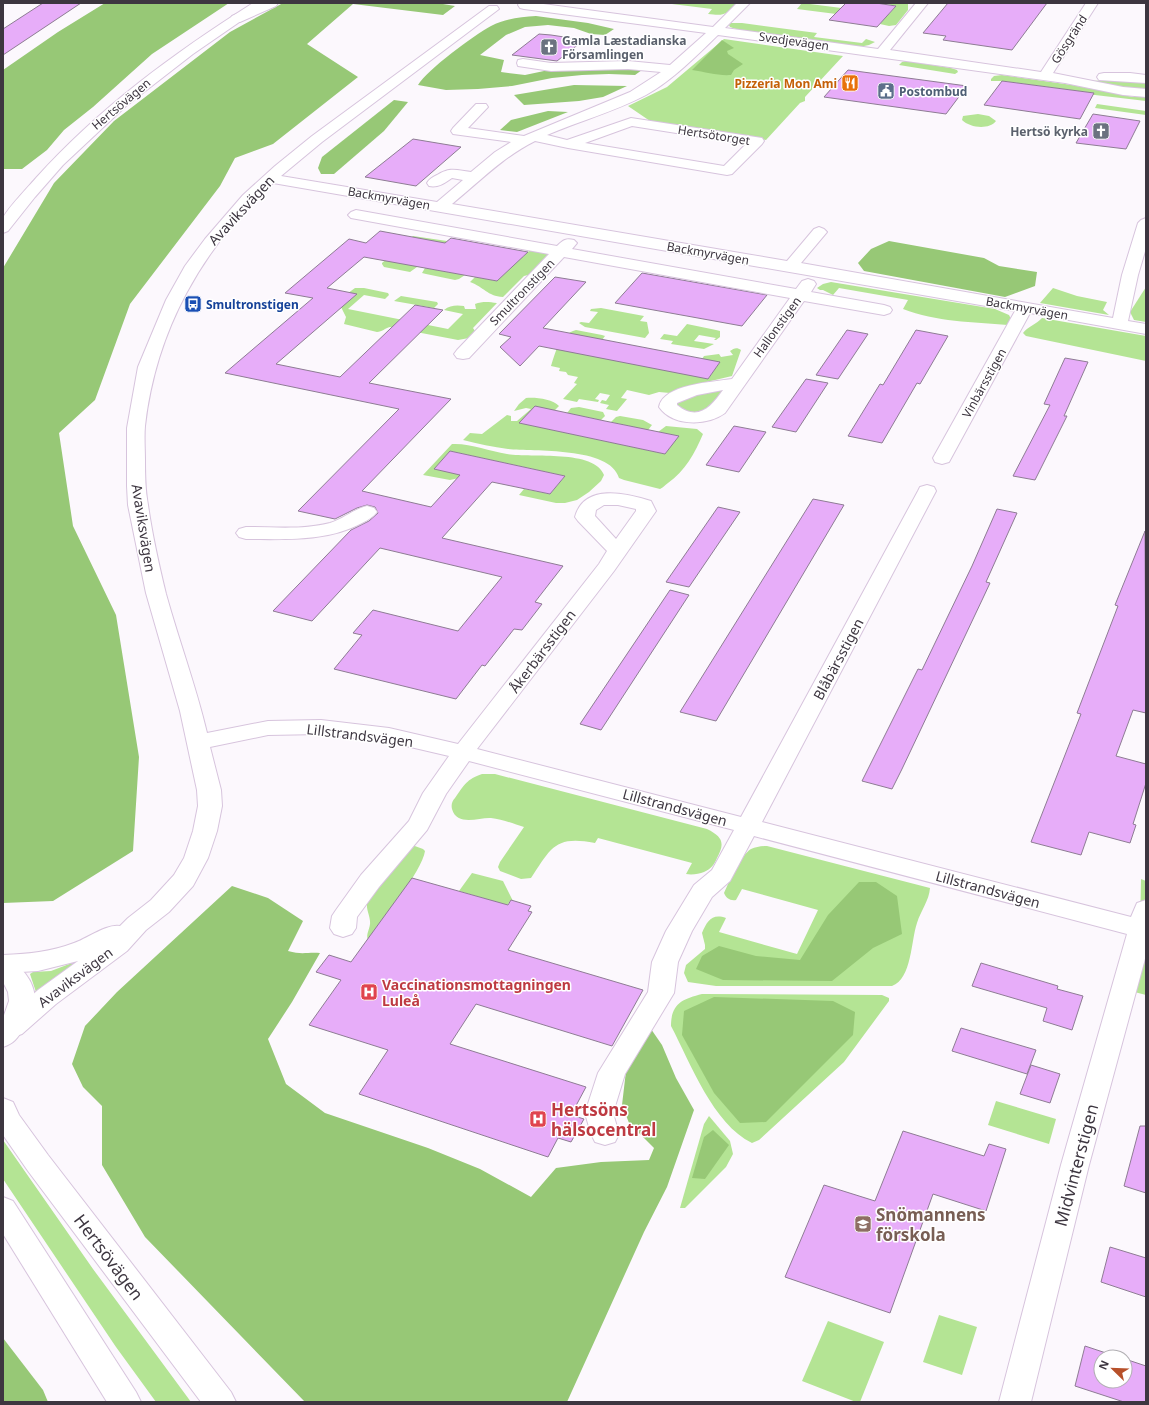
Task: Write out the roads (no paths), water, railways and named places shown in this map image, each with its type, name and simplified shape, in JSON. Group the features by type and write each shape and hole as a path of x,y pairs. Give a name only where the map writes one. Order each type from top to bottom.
{"street":[{"name":"Hertsövägen","path":"3,228 51,169 107,115 196,44 260,3"},
{"path":"236,18 272,3"},
{"name":"Svedjevägen","path":"480,3 484,6 512,7 717,30 1046,76 1123,91 1146,93"},
{"path":"440,207 492,161 528,138 635,96 655,83 717,30 744,3"},
{"path":"880,53 922,3"},
{"name":"Gösgränd","path":"1046,76 1092,3"},
{"name":"Avaviksvägen","path":"7,1032 47,997 118,944 137,924 160,906 184,880 196,858 205,831 210,806 209,790 191,711 156,593 146,550 136,486 136,428 142,390 147,367 174,300 193,266 210,242 238,209 270,178 317,139 512,7"},
{"path":"523,63 551,67 628,65 673,69"},
{"name":"Svedjevägen","path":"1065,79 1117,77 1146,79"},
{"name":"Hertsötorget","path":"481,107 458,131 528,138 728,171 757,141 631,122 568,144"},
{"path":"434,183 450,173 473,177"},
{"name":"Backmyrvägen","path":"270,178 817,271 1146,329"},
{"path":"356,215 884,310"},
{"path":"1121,320 1130,275 1146,223"},
{"name":"Smultronstigen","path":"463,354 581,231"},
{"path":"790,267 819,232"},
{"name":"Hallonstigen","path":"737,383 817,271"},
{"name":"Vinbärsstigen","path":"942,458 1025,308"},
{"name":"Blåbärsstigen","path":"605,1134 599,1113 612,1073 661,993 665,962 679,931 703,891 721,875 802,727 927,491"},
{"path":"246,533 296,532 333,528 349,522 366,512"},
{"name":"Åkerbärsstigen","path":"343,928 344,916 370,881 419,825 435,793 473,739 519,682 618,550"},
{"name":"Lillstrandsvägen","path":"199,742 268,728 321,727 390,735 465,752 747,826 1144,923"},
{"name":"Midvinterstigen","path":"1015,1402 1075,1165 1144,923"},
{"name":"Avaviksvägen","path":"3,964 30,964 60,958 94,945 137,924"},
{"path":"3,967 18,982 22,991 21,1011 7,1032"},
{"name":"Hertsövägen","path":"3,1109 7,1119 38,1163 220,1402"},
{"path":"3,1209 125,1402"}],"place":[{"name":"Gamla Læstadianska Församlingen","path":"549,47"},
{"name":"Pizzeria Mon Ami","path":"850,83"},
{"name":"Postombud","path":"886,91"},
{"name":"Hertsö kyrka","path":"1101,131"},
{"name":"Smultronstigen","path":"193,304"},
{"name":"Vaccinationsmottagningen Luleå","path":"369,992"},
{"name":"Hertsöns hälsocentral","path":"538,1119"},
{"name":"Snömannens förskola","path":"863,1224"}]}
